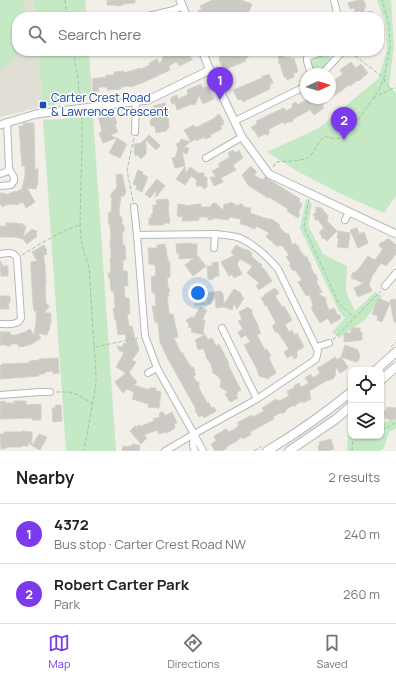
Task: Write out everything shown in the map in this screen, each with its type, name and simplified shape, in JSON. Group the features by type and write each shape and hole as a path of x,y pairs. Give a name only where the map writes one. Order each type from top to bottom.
{"main road":[{"path":"379,367 396,352"},
{"path":"384,377 396,367"},
{"path":"265,448 290,437 322,415 348,390"},
{"path":"289,451 336,419 348,409"}],"street":[{"path":"334,0 337,12"},
{"path":"165,12 174,10 181,3"},
{"path":"205,56 210,70 242,136 269,174 396,234"},
{"path":"309,68 307,58 310,56"},
{"path":"327,68 338,56"},
{"path":"0,186 11,185 14,181 14,177 9,169 3,124 36,114 148,100 210,70"},
{"path":"235,121 300,89"},
{"path":"135,132 136,102"},
{"path":"206,158 242,136"},
{"path":"0,174 9,169"},
{"path":"134,207 145,336 157,368 203,451"},
{"path":"345,220 349,212"},
{"path":"137,235 215,234 239,237 259,249 278,269 318,351 318,356 316,359 257,399 165,451"},
{"path":"214,248 215,234"},
{"path":"0,254 12,253 17,258 21,318 20,321 16,323 0,324"},
{"path":"385,286 396,273"},
{"path":"222,328 257,399"},
{"path":"317,347 330,343"},
{"path":"148,373 157,368"},
{"path":"0,395 50,392"},
{"path":"194,434 193,446 195,451"}],"path":[{"path":"65,0 66,12"},
{"path":"269,174 276,162 306,159 311,155 319,142 325,136 333,139 340,139 348,134 379,90 384,78 390,46 389,24 382,0"},
{"path":"74,56 81,108 82,143 80,225 83,251 89,267 96,384 84,451"},
{"path":"355,56 384,78 386,84 392,89"},
{"path":"373,99 396,88"},
{"path":"134,207 127,170 135,132"},
{"path":"310,193 304,227 339,304 354,317"},
{"path":"17,258 51,238 80,225"},
{"path":"330,343 385,286"},
{"path":"94,347 145,336"},
{"path":"50,392 69,392 76,394 92,404"},
{"path":"384,428 387,428 396,422"},
{"path":"352,451 353,439"},
{"path":"254,451 265,448"}],"shaded area":[{"path":"0,0 34,0 35,12 12,12 12,56 38,56 42,107 0,117"}],"green space":[{"path":"0,0 24,0 26,12 12,12 12,56 16,56 0,70"},
{"path":"34,0 85,0 86,12 35,12"},
{"path":"377,0 391,0 394,47 389,85 396,93 396,196 384,213 341,194 297,171 267,152 319,128 379,78 387,49 384,12 381,12"},
{"path":"38,56 89,56 92,97 42,107"},
{"path":"322,56 329,56 331,59 323,68 312,68 311,65 312,60"},
{"path":"93,117 116,451 66,451 43,120"},
{"path":"306,199 312,204 308,225 323,254 347,266 346,292 355,311 375,292 382,296 365,320 339,338 332,332 345,318 339,311 300,228"},
{"path":"396,417 396,428 389,432 384,448 380,451 347,451 348,436 348,439 384,439 384,423"}],"building":[{"path":"107,0 135,0 135,3 116,6 107,5"},
{"path":"212,0 241,0 252,4 249,12 198,12 202,9 200,6"},
{"path":"363,0 366,5 363,12 355,12 354,8 350,9 348,3"},
{"path":"164,56 190,56 192,60 179,66 176,62 169,66 170,70 130,87 107,90 107,87 98,87 99,91 93,92 92,79 106,77 106,75 114,75 114,72 124,71 124,73 140,68 141,69 150,65 149,63 157,59 160,64"},
{"path":"249,56 245,59 246,61 224,70 219,57"},
{"path":"278,56 284,56 283,58 290,57 290,59 294,58 298,72 294,73 294,77 287,80 286,77 284,77 280,64 278,63"},
{"path":"351,62 356,68 361,64 368,73 359,81 358,80 350,86 349,85 336,95 336,79 343,74 340,70"},
{"path":"269,74 273,83 270,84 270,89 243,102 241,99 238,100 233,90"},
{"path":"201,84 203,88 208,87 214,99 203,104 199,95 195,105 192,104 177,110 175,103 172,104 170,99 177,95 178,99 187,95 187,90"},
{"path":"296,102 297,105 300,103 323,104 322,105 324,108 314,115 310,110 295,118 292,122 284,124 283,122 269,129 268,135 265,134 258,137 251,127 257,124 256,122 258,120 284,108 286,111 293,107 292,104"},
{"path":"165,103 168,113 169,128 166,131 156,133 155,126 151,126 150,120 152,119 150,112 154,111 153,106"},
{"path":"108,114 110,118 115,117 117,124 115,125 118,132 110,135 116,138 103,143 99,133 102,131 98,116"},
{"path":"219,114 224,124 220,126 222,129 210,135 211,137 205,139 204,137 196,141 195,139 191,142 184,130 194,125 197,127 215,118"},
{"path":"23,123 34,123 35,169 38,169 38,182 36,189 27,188 35,202 26,208 23,202 16,205 5,205 3,207 0,204 0,193 5,193 5,195 22,189 25,176 25,166 22,166 19,126 23,126"},
{"path":"149,135 160,146 156,150 146,140 146,154 141,159 137,155 135,156 134,144 141,143"},
{"path":"117,138 127,144 120,158 109,153"},
{"path":"181,139 190,142 184,147 189,148 187,154 182,152 185,166 175,168 172,158 176,157 178,148 176,144 180,142"},
{"path":"233,150 235,153 239,150 243,158 233,165 236,170 221,178 223,182 214,186 210,177 216,177 212,171 220,167 218,164 230,157 228,153"},
{"path":"251,166 257,172 254,175 263,180 265,177 300,199 299,201 302,205 298,213 300,214 298,218 287,211 288,209 246,183 247,182 242,175"},
{"path":"185,167 186,173 190,167 198,173 204,173 204,177 207,177 207,187 204,189 202,186 196,186 197,180 191,176 185,185 176,179"},
{"path":"138,170 143,172 142,174 148,177 142,192 136,189 137,186 133,184"},
{"path":"122,174 126,192 124,196 121,196 119,210 120,217 122,217 122,225 124,225 124,232 122,232 126,260 123,260 123,271 127,271 128,286 124,286 125,298 129,298 130,314 127,314 129,326 132,326 139,350 132,360 136,362 129,373 137,382 134,385 149,390 149,388 156,388 156,391 161,392 159,408 148,407 149,404 132,399 134,392 127,389 123,393 115,382 126,373 116,367 124,353 119,350 117,346 122,347 124,343 127,343 125,334 118,335 113,308 115,308 114,293 111,291 108,273 111,273 111,240 108,213 111,212 112,198 110,196 117,187 116,175"},
{"path":"157,179 165,186 156,197 156,190 150,198 145,194"},
{"path":"168,199 170,223 164,223 164,225 149,225 149,218 152,218 151,214 153,214 153,205 157,205 156,200"},
{"path":"230,202 237,206 242,204 244,207 251,208 250,213 271,219 279,224 280,228 285,233 289,234 292,245 295,243 299,246 299,249 303,255 307,257 311,264 311,268 318,280 316,281 322,292 318,294 326,298 326,303 329,310 334,308 337,314 341,316 340,319 331,324 328,318 320,323 311,308 313,305 310,296 306,296 298,282 302,280 295,270 293,271 289,265 291,264 286,257 289,255 282,245 279,245 278,247 266,237 269,233 256,226 255,229 240,224 241,219 230,217 228,220 214,218 208,220 208,217 199,217 199,220 182,221 183,217 177,216 178,204 190,206 201,204 201,207 210,207 213,203 215,203 223,210 224,204 228,204"},
{"path":"316,207 322,208 328,215 327,221 337,231 327,241 322,238 319,232 324,228 318,220 315,220 313,214 316,213"},
{"path":"6,223 22,223 26,226 23,237 32,229 37,231 37,236 27,244 23,239 16,237 0,237 0,226 6,226"},
{"path":"357,228 359,234 364,232 368,243 358,248 350,230"},
{"path":"338,231 350,233 348,248 337,247 339,239 337,238"},
{"path":"387,239 396,245 396,254 386,266 381,263 372,276 369,285 372,291 358,297 354,288 364,283 351,278 353,272 355,273 358,270 368,256 375,260 383,249 379,246 379,244"},
{"path":"165,244 170,265 170,277 167,278 168,287 170,290 168,294 169,296 167,296 169,313 171,315 173,314 178,337 174,338 181,353 182,352 190,366 192,368 193,367 196,375 193,376 196,381 199,382 199,388 207,403 208,402 212,408 214,407 216,411 204,418 202,415 199,417 167,357 160,342 158,324 155,322 152,306 156,306 155,294 154,292 152,293 151,277 155,276 156,274 155,265 149,264 148,248 157,248 157,245"},
{"path":"176,244 197,244 197,255 206,266 193,276 185,265 194,258 179,259"},
{"path":"44,245 47,251 47,254 44,255 46,304 49,307 44,313 51,313 50,330 48,331 47,335 38,333 41,338 32,344 22,347 19,347 18,344 12,344 8,347 6,345 0,345 0,332 10,332 10,335 16,335 30,329 34,335 36,311 34,311 33,304 31,262 37,261 32,252"},
{"path":"236,245 252,253 251,256 262,265 261,266 272,281 259,290 256,286 259,283 247,273 252,266 240,259 237,264 242,274 234,278 232,274 229,276 221,262 235,255 231,253"},
{"path":"0,261 4,267 7,265 8,276 1,276"},
{"path":"218,262 219,276 216,276 212,280 208,279 207,266 212,266 212,263"},
{"path":"275,288 279,293 275,296 282,307 284,306 292,320 285,325 289,332 292,330 294,335 297,333 304,347 297,351 297,357 294,359 292,355 287,358 284,352 289,349 273,328 273,325 276,323 261,298"},
{"path":"234,289 241,293 242,297 244,298 237,309 234,304 232,310 224,307 216,308 215,297 211,304 195,306 194,301 196,298 207,303 206,293 221,291 223,294 224,304"},
{"path":"0,296 10,296 10,303 8,303 9,309 0,309"},
{"path":"378,298 390,303 382,322 377,320 378,316 372,314"},
{"path":"396,299 396,322 394,322 390,300"},
{"path":"200,307 207,310 202,320 205,320 203,332 205,335 191,332 192,328 188,327 189,324 186,320 190,317 194,318"},
{"path":"248,307 252,310 252,314 261,333 257,335 265,350 267,349 271,356 269,358 276,373 267,379 265,377 263,378 262,376 260,377 244,345 250,342 246,335 241,338 238,332 243,329 238,321 242,320 239,312"},
{"path":"351,328 360,328 362,340 344,342 344,333 351,333"},
{"path":"205,335 208,340 212,338 216,346 219,344 241,390 237,392 238,394 236,395 238,398 230,402 225,394 228,392 220,387 221,381 218,376 212,372 212,366 206,357 203,348 199,350 197,348 195,340"},
{"path":"345,345 358,350 360,356 358,361 356,362 341,357"},
{"path":"335,357 337,360 341,357 348,367 340,373 336,367 335,376 333,379 326,381 309,391 311,399 303,403 302,401 287,409 284,413 280,413 273,417 274,419 250,432 251,434 247,437 242,439 241,437 222,451 215,451 211,444 216,441 214,436 226,429 229,432 238,427 237,426 239,425 237,423 252,415 253,417 264,411 262,408 276,399 279,401 289,396 287,391 294,388 294,386 299,383 301,387 309,383 305,378 311,374 313,378 320,373 317,368"},
{"path":"58,358 59,373 53,374 53,371 39,374 39,376 0,379 0,366 2,364 29,363 29,361 39,359"},
{"path":"5,401 5,403 14,403 14,401 26,401 26,405 41,404 41,420 32,420 32,418 0,419 0,402"},
{"path":"55,405 61,405 62,421 53,422 52,408 56,408"},
{"path":"387,407 396,408 396,419 393,420 385,418 384,412"},
{"path":"163,412 165,416 172,412 177,423 174,424 175,428 167,433 159,434 157,430 144,435 147,438 141,444 130,431 135,426 141,426 154,421 153,419 160,417 159,414"},
{"path":"4,432 32,432 32,445 28,443 28,446 7,447 1,449 0,434 4,434"},
{"path":"39,434 47,437 40,450 32,446"},
{"path":"331,439 334,449 319,451 319,442"},
{"path":"132,444 140,445 139,451 122,451 123,446 128,447 132,446"}],"place":[{"name":"4372","path":"220,100"},
{"name":"Carter Crest Road & Lawrence Crescent","path":"43,105"},
{"name":"Robert Carter Park","path":"344,140"}]}
